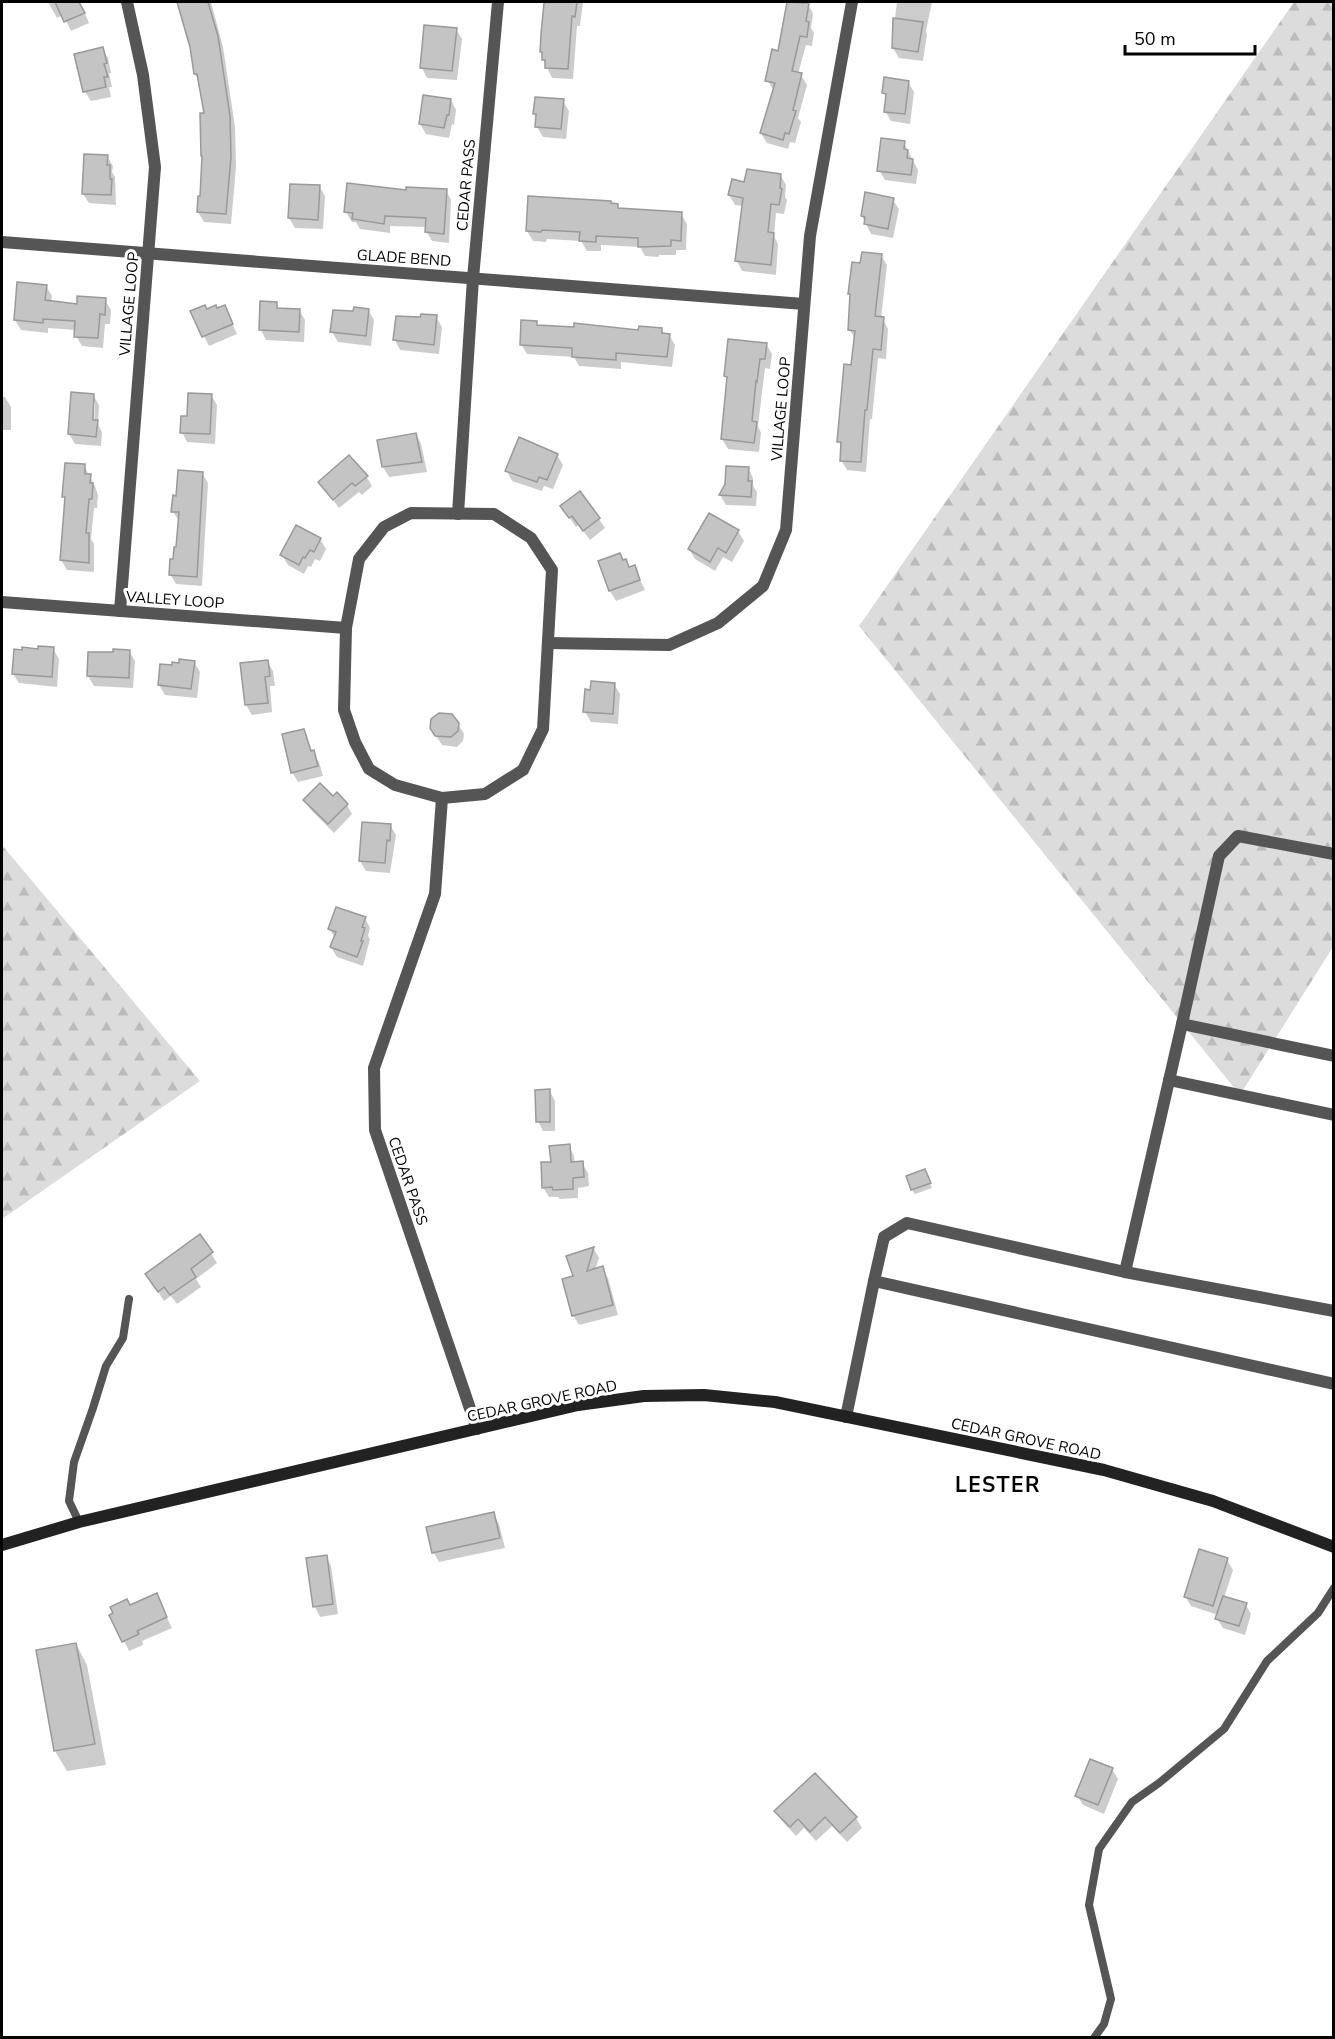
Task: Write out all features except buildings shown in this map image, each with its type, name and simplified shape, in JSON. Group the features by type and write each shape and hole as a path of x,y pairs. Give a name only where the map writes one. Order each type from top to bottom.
{"main road":[{"name":"CEDAR GROVE ROAD","path":"2,1545 79,1522 578,1406 644,1396 716,1396 774,1402 1104,1470 1213,1501 1334,1547"}],"street":[{"name":"VILLAGE LOOP","path":"120,611 155,167 143,75 127,2"},
{"name":"CEDAR PASS","path":"458,514 473,278 498,2"},
{"name":"VILLAGE LOOP","path":"548,643 669,645 718,623 763,586 786,530 810,236 852,2"},
{"name":"GLADE BEND","path":"2,242 804,304"},
{"path":"411,513 458,514 494,514 531,538 552,570 548,643 543,729 523,770 485,794 442,798 395,785 369,769 355,742 344,710 346,628 359,559 384,527 411,513"},
{"name":"VALLEY LOOP","path":"2,602 346,628"},
{"name":"CEDAR PASS","path":"442,798 435,894 374,1068 375,1130 477,1429"},
{"path":"1125,1272 1219,856 1238,836 1334,854"},
{"path":"1182,1024 1334,1056"},
{"path":"1169,1080 1334,1115"},
{"path":"846,1417 884,1237 907,1223 1125,1272 1334,1311"},
{"path":"874,1281 1334,1384"}],"lane":[{"path":"79,1522 69,1502 74,1462 106,1366 123,1338 129,1299"},
{"path":"1094,2037 1104,2024 1111,1999 1089,1905 1099,1849 1132,1802 1224,1729 1267,1661 1318,1613 1334,1588"}],"green space":[{"path":"1294,2 1333,2 1333,947 1240,1095 859,626"},
{"path":"2,845 200,1081 2,1219"}],"district":[{"name":"LESTER","path":"998,1485"}]}
